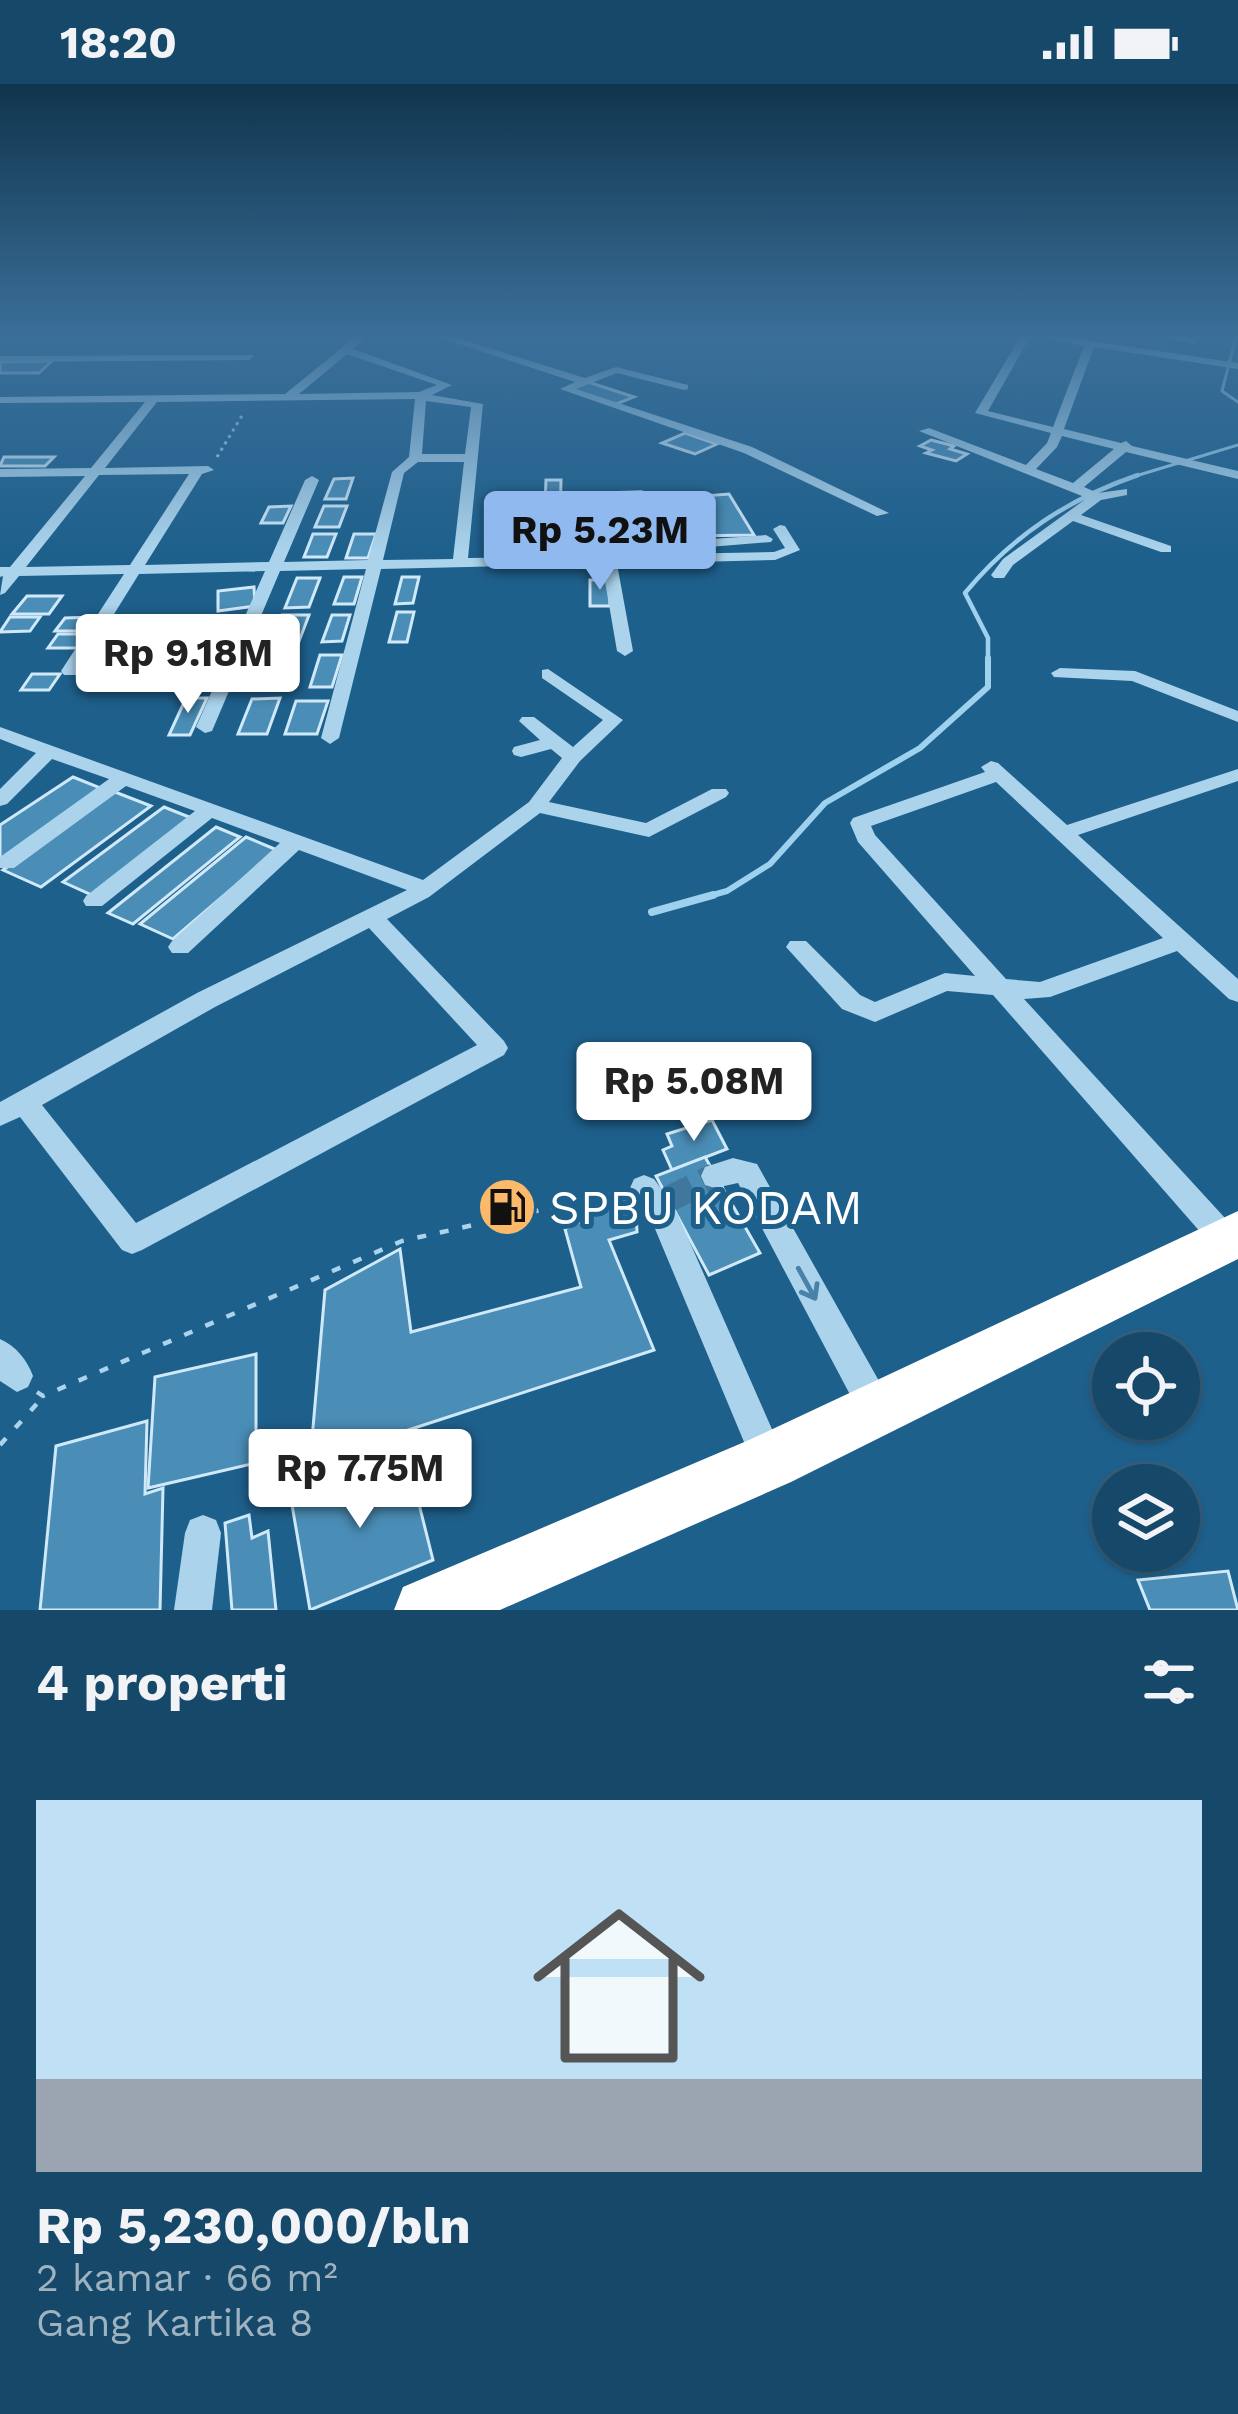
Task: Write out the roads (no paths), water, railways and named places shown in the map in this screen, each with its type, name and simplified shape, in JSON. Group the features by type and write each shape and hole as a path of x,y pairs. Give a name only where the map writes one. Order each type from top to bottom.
{"highway":[{"path":"425,1610 770,1461 1232,1237"}],"street":[{"path":"0,590 8,572 146,408"},
{"path":"415,458 421,408"},
{"path":"460,563 477,408"},
{"path":"623,408 748,450 882,513"},
{"path":"984,408 981,413 1112,457"},
{"path":"1028,470 1055,437 1066,408"},
{"path":"925,430 1087,493 1122,492"},
{"path":"1012,438 1055,437 1126,446 1238,475"},
{"path":"999,575 1008,562 1071,516 1112,457 1126,446"},
{"path":"330,738 398,472 415,458 472,458"},
{"path":"0,472 203,470 131,572 70,671"},
{"path":"205,727 311,480"},
{"path":"569,497 641,494 661,553"},
{"path":"1071,516 1166,549"},
{"path":"554,529 554,561"},
{"path":"661,553 775,556 793,550 781,529"},
{"path":"8,572 610,560 766,539"},
{"path":"610,560 626,651"},
{"path":"373,918 495,1048 132,1240 12,1108 206,1000 421,892 536,806 573,757 614,720 548,674"},
{"path":"1060,674 1135,676 1238,717"},
{"path":"528,721 573,757"},
{"path":"0,733 414,884 421,892"},
{"path":"521,751 555,742"},
{"path":"0,800 49,751"},
{"path":"1232,1237 1003,991 865,837 860,823 993,769 1238,993"},
{"path":"1063,833 1238,775"},
{"path":"6,863 122,779"},
{"path":"536,806 649,830 719,794"},
{"path":"94,901 208,811"},
{"path":"181,947 293,843"},
{"path":"798,947 851,1002 874,1013 945,982 1041,991 1179,941"},
{"path":"715,1176 733,1170 747,1173 876,1409"},
{"path":"657,1197 770,1461"},
{"path":"194,1610 203,1533"}],"waterway":[{"path":"1136,476 1238,445"},
{"path":"702,898 727,891 770,864 825,803 920,748 988,687 988,638 965,593 1002,554 1043,522 1136,476"},
{"path":"1129,478 1136,476"},
{"path":"652,912 713,895"}],"tunnel":[{"path":"669,1199 715,1176"}],"place":[{"name":"SPBU KODAM","path":"507,1207"}]}
